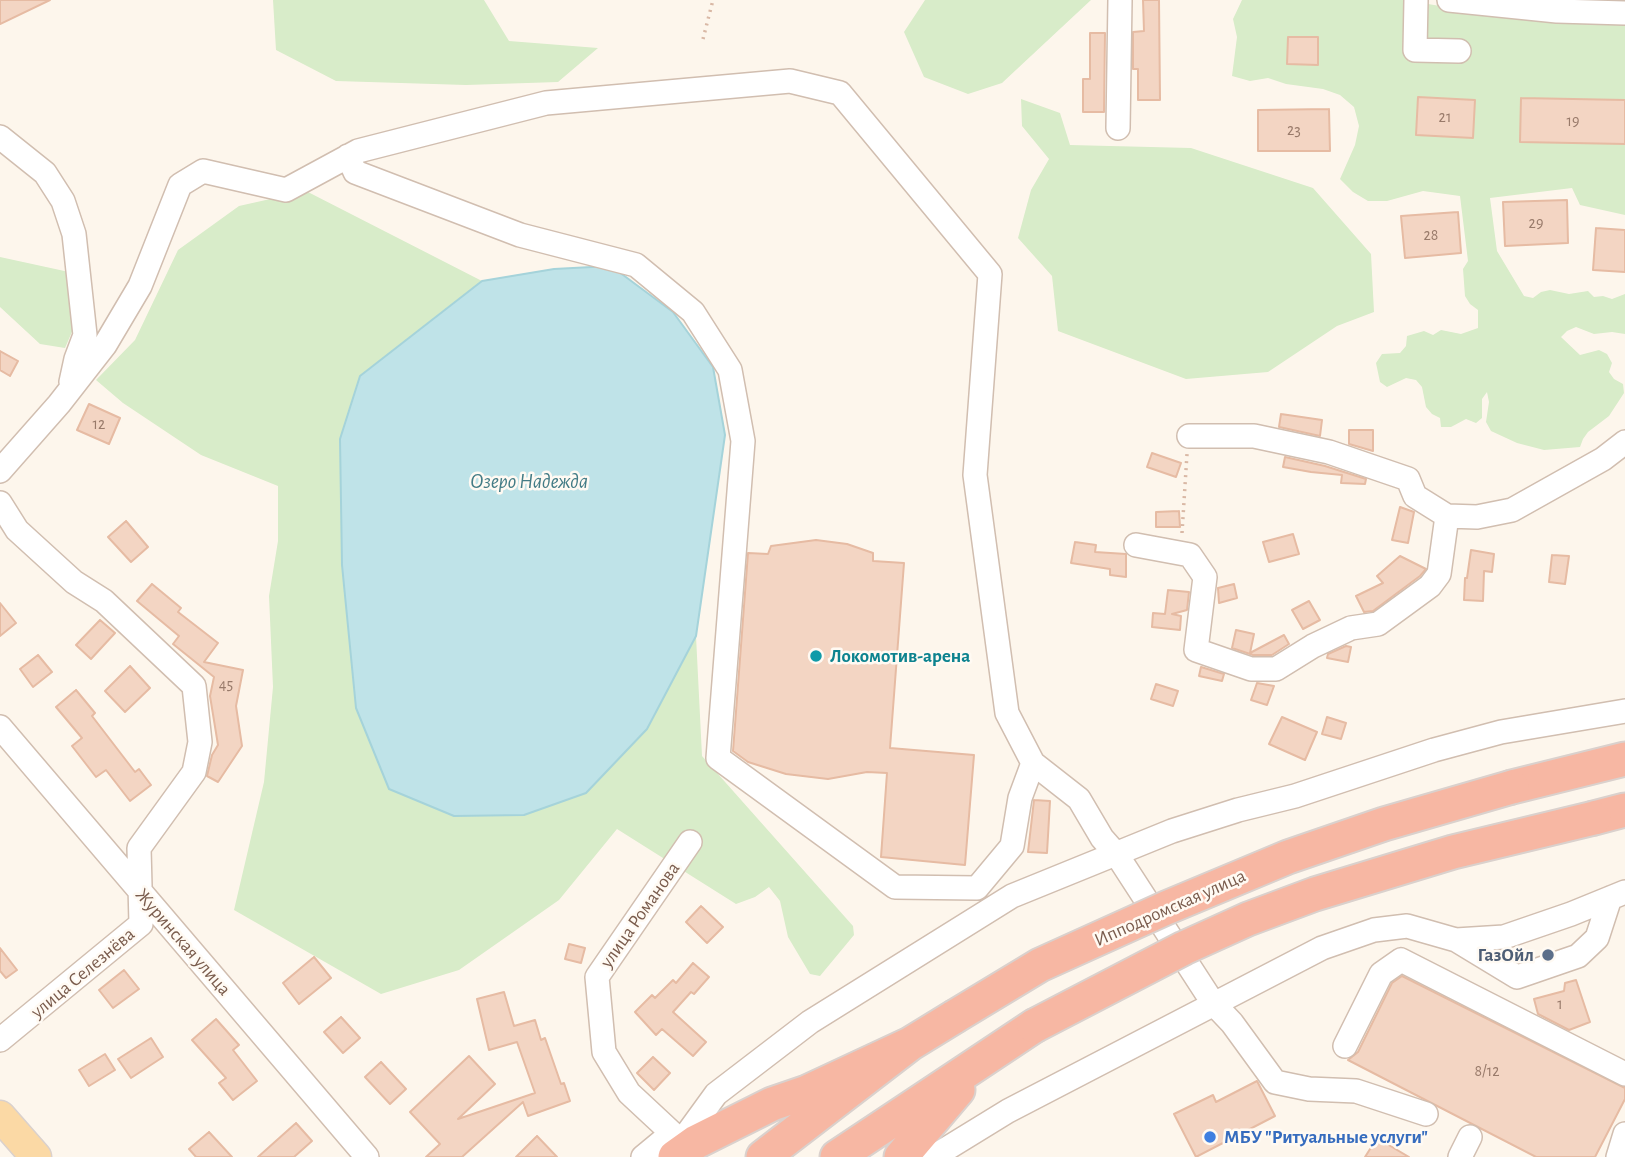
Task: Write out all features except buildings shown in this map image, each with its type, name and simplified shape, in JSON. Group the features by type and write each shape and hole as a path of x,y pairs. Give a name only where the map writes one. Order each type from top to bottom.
{"highway":[{"name":"Ипподромская улица","path":"763,1157 910,1044 1040,965 1288,857 1384,824 1512,787 1625,759"},
{"path":"837,1157 1034,1026 1184,948 1248,919 1315,894 1453,852 1609,814"},
{"path":"672,1149 696,1142 772,1104 807,1092 910,1044"},
{"path":"901,1157 947,1101 995,1050"}],"main road":[{"path":"0,1116 36,1157"}],"street":[{"path":"1118,128 1120,0"},
{"path":"1416,0 1415,50 1459,51"},
{"path":"1450,0 1557,11 1625,13"},
{"path":"0,471 106,345 140,286 180,186 202,171 286,190 358,151 546,103 790,81 840,93 990,274 975,475 1007,713 1033,763 1079,799 1102,838 1117,855 1213,1003 1233,1023 1275,1082 1309,1089 1356,1091 1426,1114"},
{"path":"0,136 46,173 64,201 74,234 85,335 69,391"},
{"path":"348,156 355,172 520,235 636,265 693,312 730,370 743,442 718,758 895,887 977,888 1012,846 1020,797 1033,763"},
{"path":"1189,436 1254,436 1329,452 1408,479 1415,496 1447,516 1477,517 1513,510 1603,459 1625,442"},
{"path":"0,503 17,530 74,582 104,601 194,686 200,742 194,772 139,848 141,893"},
{"path":"1136,545 1190,555 1205,577 1196,650 1251,669 1276,669 1313,646 1351,628 1378,624 1430,586 1439,574 1447,516"},
{"path":"643,1157 672,1149 716,1094 810,1022 1012,896 1185,827 1308,792 1434,750 1501,732 1591,715 1625,712"},
{"name":"Журинская улица","path":"0,727 367,1157"},
{"name":"улица Романова","path":"672,1149 629,1093 604,1052 597,977 690,842"},
{"name":"улица Селезнёва","path":"0,1040 142,924 141,893"},
{"path":"1456,940 1504,937 1618,895"},
{"path":"933,1157 1008,1111 1322,948 1374,930 1406,926 1456,940 1517,978 1578,956 1597,938 1618,895"},
{"path":"1345,1046 1381,974 1401,960 1625,1074"},
{"path":"1618,1157 1625,1134"}],"path":[{"path":"703,39 713,0"},
{"path":"1181,553 1189,436"}],"green space":[{"path":"273,0 484,0 509,41 598,48 558,82 466,85 336,81 276,50"},
{"path":"925,0 1091,0 1002,83 968,94 924,77 904,32"},
{"path":"1242,0 1404,0 1452,8 1481,0 1625,0 1625,215 1580,205 1572,188 1490,198 1497,251 1524,296 1533,298 1550,290 1569,294 1588,291 1594,297 1612,299 1625,294 1625,334 1594,334 1576,327 1561,337 1580,355 1599,350 1607,354 1612,363 1609,372 1623,384 1624,393 1609,416 1588,432 1580,447 1544,450 1517,443 1491,431 1486,422 1489,402 1487,392 1482,399 1482,418 1476,423 1466,419 1451,427 1441,427 1440,418 1426,407 1422,387 1416,380 1406,378 1387,387 1380,382 1376,363 1382,354 1400,353 1406,346 1407,336 1424,331 1433,335 1441,330 1461,334 1478,328 1478,310 1465,296 1463,269 1468,261 1460,196 1423,191 1387,201 1368,201 1353,192 1340,179 1355,145 1359,126 1354,107 1340,95 1323,89 1286,84 1268,78 1250,81 1232,76 1237,37 1233,19"},
{"path":"1021,99 1060,113 1070,145 1191,148 1313,188 1371,254 1374,312 1337,326 1268,372 1186,379 1058,331 1052,276 1018,238 1031,190 1049,159 1022,126"},
{"path":"306,191 482,281 360,376 389,789 454,816 524,815 647,729 696,636 702,756 853,926 854,935 820,976 810,974 788,937 780,901 769,887 755,897 736,904 617,829 559,900 459,970 381,994 234,910 264,782 273,687 269,596 278,541 278,486 201,455 123,403 96,380 135,340 178,250 239,206"},
{"path":"0,257 69,272 74,327 65,348 40,344 0,307"}],"water":[{"name":"Озеро Надежда","path":"611,266 673,312 713,367 725,435 696,636 647,729 586,793 524,815 454,816 389,789 356,708 342,565 340,439 360,376 482,281 554,269"}],"place":[{"name":"Локомотив-арена","path":"816,656"},
{"name":"ГазОйл","path":"1548,955"},
{"name":"МБУ \"Ритуальные услуги\"","path":"1210,1137"}]}
